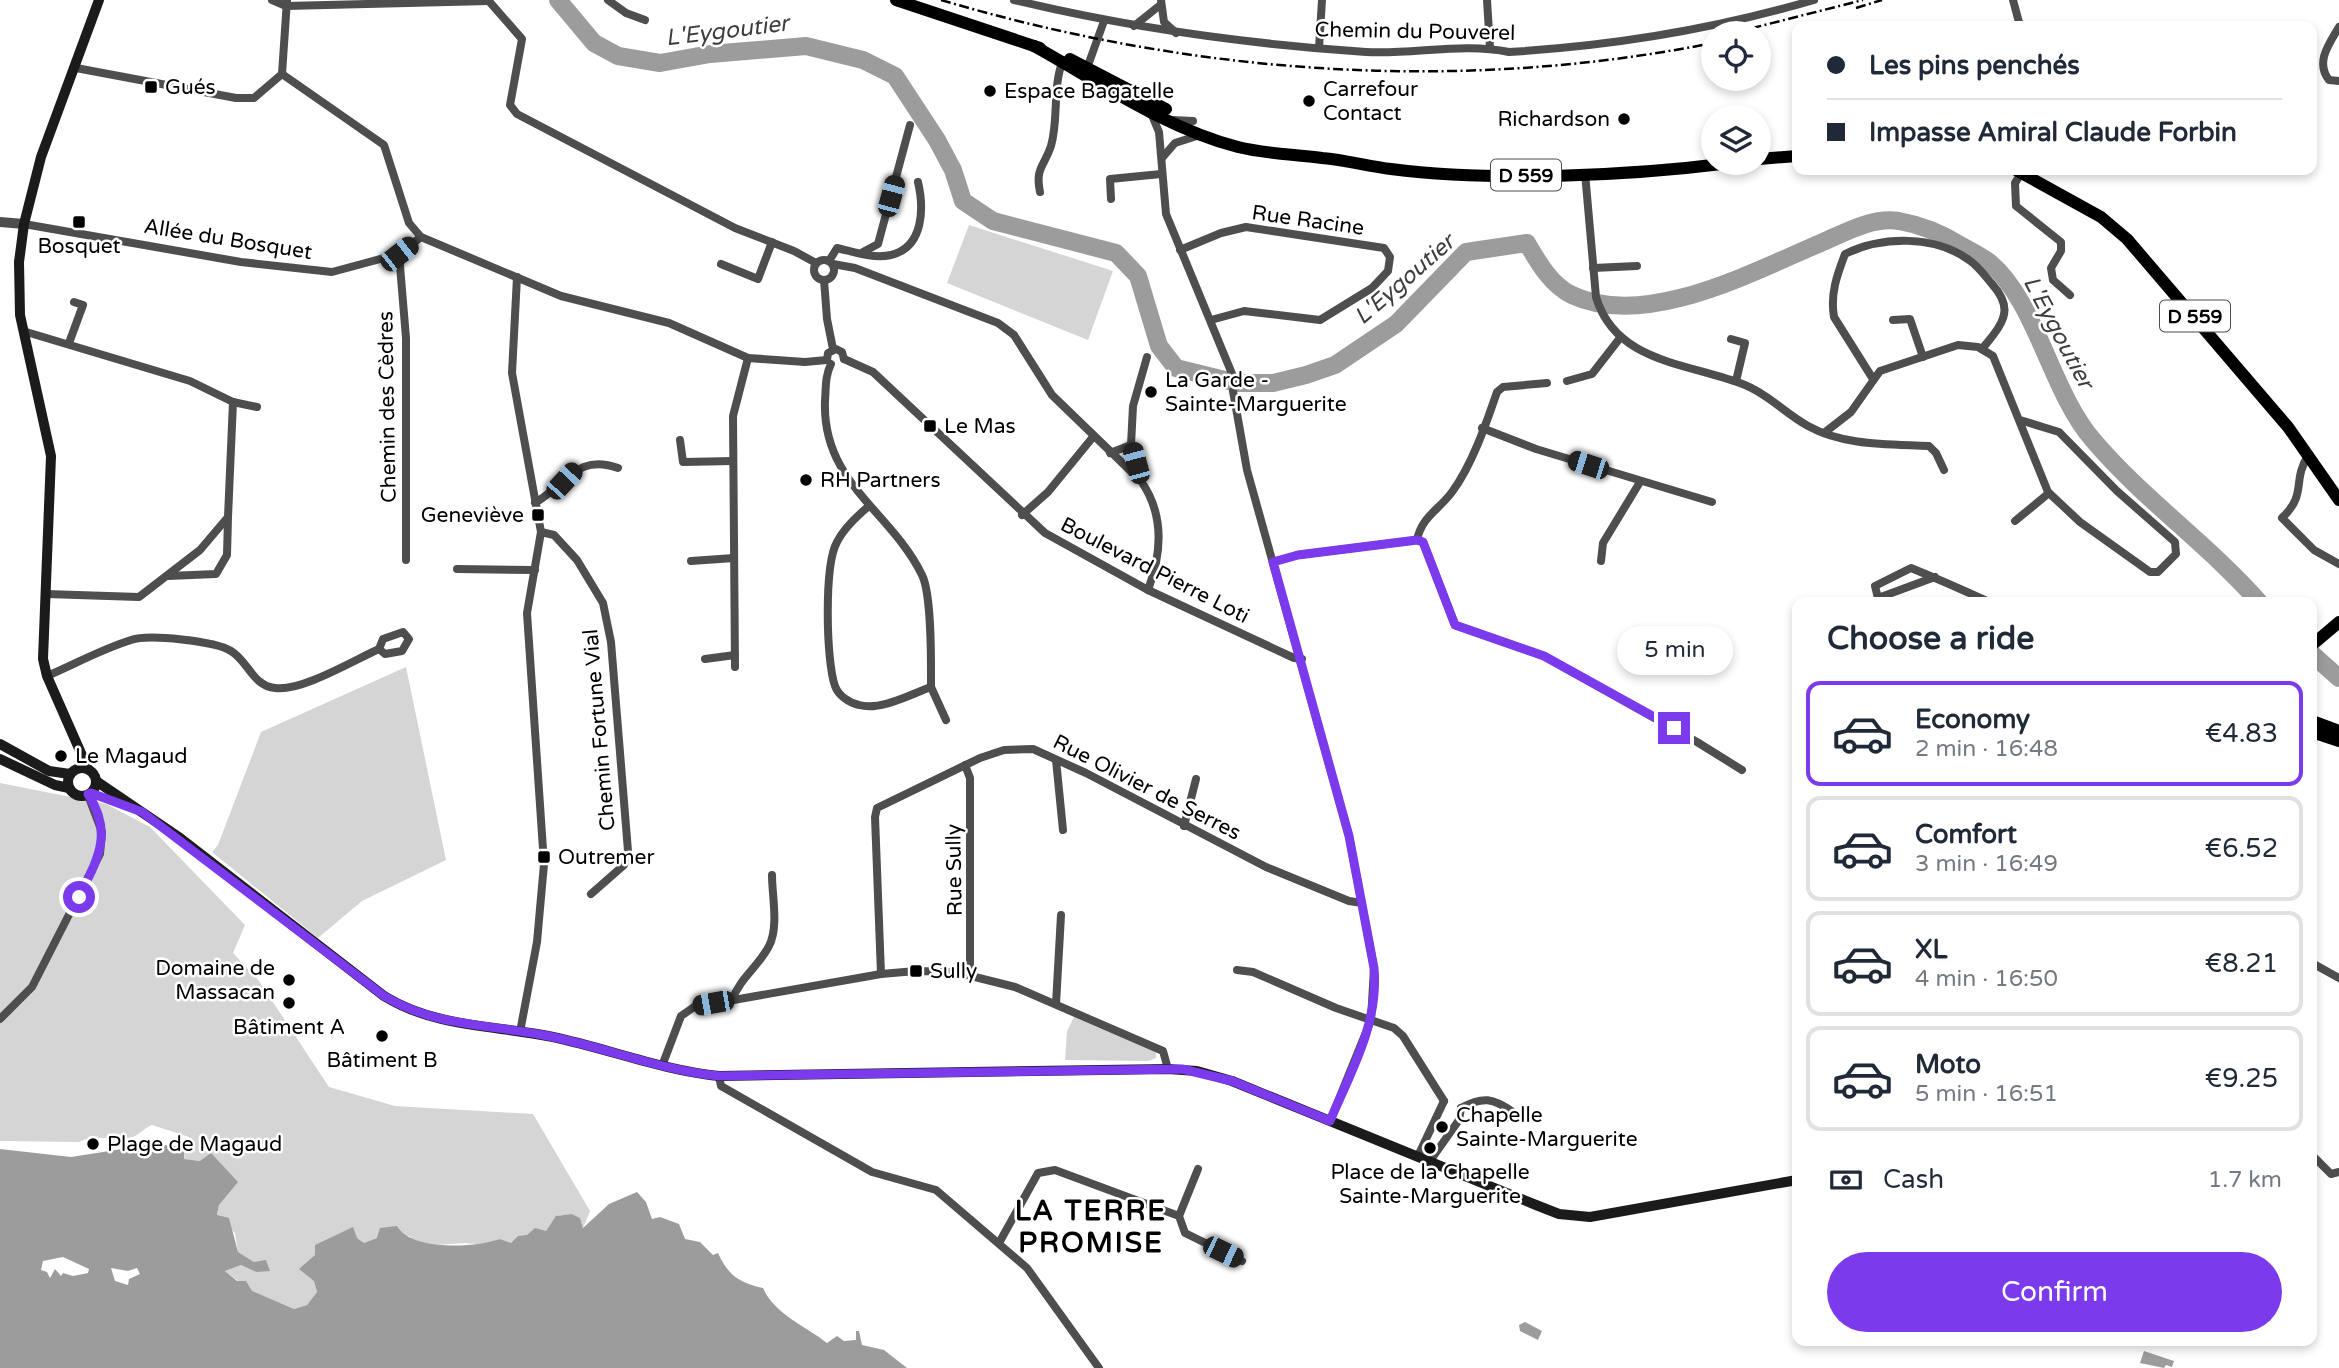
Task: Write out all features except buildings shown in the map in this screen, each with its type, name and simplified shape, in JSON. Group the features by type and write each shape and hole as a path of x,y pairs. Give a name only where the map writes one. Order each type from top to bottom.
{"main road":[{"path":"99,0 76,68 48,133 24,224 18,293 23,331 51,456 43,648 47,676 78,749 96,781 142,812 384,996 406,1010 450,1022 586,1045 662,1066 719,1076 1168,1069 1197,1071 1232,1081 1559,1214 1581,1217 1626,1212 1792,1181"},
{"name":"D 559","path":"896,0 1034,46 1183,124 1323,158"},
{"name":"D 559","path":"1086,71 1149,109 1239,147 1436,172 1585,173 1701,165"},
{"path":"1771,158 1792,156"},
{"name":"D 559","path":"2026,175 2101,217 2127,239 2215,339 2309,454 2339,500"},
{"path":"2317,640 2339,622"},
{"path":"2317,723 2339,731"},
{"path":"2317,734 2339,743"},
{"path":"2317,740 2339,743"},
{"path":"0,744 49,771 72,772 88,769"},
{"path":"69,788 78,749"},
{"path":"0,759 55,786 69,788 79,796 90,794 142,812"},
{"path":"90,794 96,781"}],"street":[{"path":"272,0 287,3 489,1 522,39 510,105 517,114 735,228 816,264"},
{"path":"608,0 626,13 645,20"},
{"name":"Chemin du Pouverel","path":"1014,0 1104,21 1176,33 1319,48 1416,52 1490,48 1509,52 1631,40 1772,13 1814,0"},
{"path":"1319,48 1322,0"},
{"path":"1487,0 1490,48"},
{"path":"2013,0 2019,21"},
{"path":"76,68 236,98 254,98 282,74 287,3"},
{"path":"1134,26 1160,3 1164,22 1176,33"},
{"path":"1086,71 1104,21"},
{"path":"2339,27 2322,62 2323,72 2329,80 2339,81"},
{"path":"1040,192 1038,170 1051,146 1055,81 1063,59"},
{"path":"282,74 384,145 409,223 421,237 561,296 669,323 748,358 829,362 839,365 844,359 842,352 833,349"},
{"path":"1149,109 1159,132 1166,214 1235,381"},
{"path":"1159,132 1163,124 1183,124 1175,143 1162,158"},
{"path":"856,254 878,244 910,125"},
{"path":"1585,173 1596,298 1601,316 1620,338 1640,352 1758,390 1810,427 1824,433 1861,443 1929,446 1937,453 1944,470"},
{"path":"1111,199 1110,179 1161,174"},
{"path":"2018,175 2015,183 2016,206 2061,242 2061,251 2050,268 2053,280 2070,295"},
{"path":"824,280 833,275 831,262 837,248 856,254 889,256 911,242 923,208 918,182"},
{"path":"0,222 24,224"},
{"name":"Allée du Bosquet","path":"24,224 293,270 332,272 399,254 421,237"},
{"name":"Rue Racine","path":"1180,250 1221,233 1246,227 1384,248 1390,257 1388,271 1372,288 1320,320 1244,310 1211,320"},
{"path":"1873,379 1834,317 1832,305 1835,278 1845,254 1863,245 1900,240 1941,246 1969,260 1999,292 2005,308 2003,319 1982,349"},
{"path":"722,264 758,279 772,243"},
{"name":"Chemin des Cèdres","path":"399,254 405,338 406,560"},
{"path":"816,264 822,260 855,268 1005,327 1019,342 1052,395 1141,481 1152,498 1160,529 1148,590"},
{"path":"816,264 816,275 824,280"},
{"path":"1593,268 1637,266"},
{"path":"517,277 512,373 541,533 528,598 527,624 544,864 537,942 520,1032"},
{"path":"824,280 833,349"},
{"path":"69,343 83,305 74,302"},
{"path":"1894,320 1910,319 1923,357"},
{"path":"23,331 190,381 233,402 257,407"},
{"path":"1567,381 1592,374 1620,338"},
{"path":"1731,339 1745,343 1736,382"},
{"path":"1824,433 1851,412 1880,372 1958,345 1982,349 1993,356 2020,420 2039,475 2049,493 2080,522 2150,572 2158,572 2176,554 2175,542 2093,468 2073,443 2059,432 2020,420"},
{"path":"833,349 828,353 825,410 831,449 838,464 869,506 909,552 924,578 931,687 946,720"},
{"path":"1141,481 1131,445 1133,407 1147,357"},
{"path":"735,667 733,416 742,371 748,358"},
{"name":"Boulevard Pierre Loti","path":"844,359 873,372 1045,533 1148,590 1294,658 1302,659"},
{"path":"1417,540 1419,527 1429,512 1451,494 1462,475 1497,392 1503,387 1547,383"},
{"path":"1233,391 1247,470 1302,659 1349,836 1376,984 1371,1020 1330,1121"},
{"path":"168,576 216,574 227,555 233,402"},
{"path":"1482,428 1640,482 1712,502"},
{"path":"1023,515 1048,492 1093,437"},
{"path":"680,440 683,462 733,461"},
{"path":"1110,453 1131,445"},
{"path":"2309,454 2299,468 2300,491 2296,504 2282,518 2314,550 2339,565"},
{"path":"535,503 553,493 574,470 586,465 607,464 618,468"},
{"path":"1601,561 1603,543 1640,482"},
{"path":"2015,521 2049,493"},
{"path":"869,506 836,542 828,574 829,625 835,688 846,700 861,706 886,703 931,687"},
{"path":"46,594 139,597 200,550 228,517"},
{"name":"Chemin Fortune Vial","path":"541,533 554,535 577,560 603,603 611,642 628,850 624,865 591,894"},
{"path":"1273,562 1298,555 1417,540 1423,542 1455,625 1544,656 1742,770"},
{"path":"691,561 734,558"},
{"path":"1878,597 1875,586 1911,568 1978,597"},
{"path":"457,569 535,570"},
{"path":"1881,597 1935,577"},
{"path":"47,676 134,639 184,641 216,645 234,652 265,686 278,689 294,686 379,649"},
{"path":"705,659 735,655"},
{"name":"Rue Olivier de Serres","path":"881,974 875,817 877,808 965,765 1004,750 1033,749 1266,867 1349,901 1362,903"},
{"path":"1056,760 1063,830"},
{"name":"Rue Sully","path":"965,765 970,778 970,975"},
{"path":"1184,827 1196,779"},
{"path":"0,1019 32,987 100,854 102,832 90,794"},
{"path":"732,1000 738,984 769,947 774,933 772,875"},
{"path":"1056,1004 1061,915"},
{"path":"2317,966 2339,978"},
{"path":"1237,970 1252,972 1336,1008 1399,1031 1444,1101 1461,1108 1490,1098 1513,1112"},
{"path":"662,1066 681,1016 694,1007 881,974 932,971 970,975 1015,987 1056,1004 1163,1051 1168,1069"},
{"path":"719,1076 721,1086 872,1172 936,1190 1027,1268 1098,1368"},
{"path":"1418,1156 1444,1101"},
{"path":"1430,1161 1459,1120 1461,1108"},
{"path":"2317,1160 2331,1174 2339,1172"},
{"path":"1198,1169 1179,1216 1185,1233 1242,1261"},
{"path":"999,1243 1038,1173 1055,1170 1179,1216"}],"shaded area":[{"path":"969,225 1113,271 1088,340 947,283"},
{"path":"406,667 446,860 362,901 318,938 212,852 218,845 261,732"},
{"path":"0,783 106,804 150,827 245,925 233,953 259,981 329,1087 395,1106 533,1114 590,1211 583,1228 580,1218 572,1214 557,1216 546,1231 527,1235 511,1244 500,1239 483,1246 464,1243 427,1244 409,1236 377,1238 364,1243 357,1238 352,1228 316,1245 315,1255 309,1262 317,1292 307,1305 294,1309 251,1291 225,1271 241,1265 256,1272 254,1262 238,1252 235,1233 217,1216 219,1205 237,1182 200,1161 184,1159 189,1137 152,1125 135,1136 126,1138 92,1138 79,1142 0,1141"},
{"path":"1074,1017 1156,1052 1156,1058 1148,1061 1065,1060 1067,1031"},
{"path":"154,1144 185,1147 184,1159 200,1161 211,1153 238,1182 219,1205 217,1215 229,1218 238,1252 254,1262 266,1260 270,1271 256,1272 241,1265 225,1271 237,1281 246,1281 252,1291 294,1309 307,1305 317,1292 314,1281 299,1269 315,1255 315,1245 353,1227 357,1238 364,1243 377,1238 380,1228 397,1226 415,1240 429,1243 460,1245 500,1239 511,1243 518,1236 527,1235 535,1228 546,1231 556,1216 572,1214 580,1218 583,1228 609,1204 637,1192 646,1202 652,1219 660,1217 679,1224 685,1239 700,1242 713,1255 718,1253 735,1277 747,1284 763,1288 783,1313 827,1343 837,1336 844,1341 856,1340 856,1331 859,1331 862,1345 884,1350 907,1368 0,1368 0,1149 71,1157","holes":["63,1257 89,1269 88,1273 73,1276 63,1273 61,1276 55,1269 50,1278 47,1272 41,1270 43,1261","111,1268 128,1271 137,1268 140,1274 129,1279 128,1285 115,1281"]},
{"path":"1525,1322 1542,1331 1538,1340 1520,1331 1519,1325"},
{"path":"2144,1351 2174,1361 2172,1367 2140,1363"}],"waterway":[{"name":"L'Eygoutier","path":"558,0 594,43 618,56 660,63 710,54 806,46 863,60 895,76 937,140 953,170 963,201 993,221 1116,253 1138,276 1159,346 1176,368 1237,383 1273,383 1335,365 1396,324 1466,252 1527,243 1546,272 1564,291 1601,304 1633,306 1666,301 1733,281 1869,223 1889,220 1924,228 1983,258 2005,279 2032,323 2065,397 2093,440 2112,462 2254,597"},
{"name":"L'Eygoutier","path":"2317,658 2339,678"}],"railway":[{"path":"941,0 1035,25 1131,45 1227,60 1324,68 1422,71 1519,68 1616,59 1701,45"},
{"path":"1771,23 1863,0"},
{"path":"1856,8 1882,0"}],"place":[{"name":"Gués","path":"151,87"},
{"name":"Espace Bagatelle","path":"990,91"},
{"name":"Carrefour Contact","path":"1309,101"},
{"name":"Richardson","path":"1624,119"},
{"name":"Bosquet","path":"79,222"},
{"name":"La Garde - Sainte-Marguerite","path":"1151,392"},
{"name":"Le Mas","path":"930,426"},
{"name":"RH Partners","path":"806,480"},
{"name":"Geneviève","path":"538,515"},
{"name":"Le Magaud","path":"61,756"},
{"name":"Outremer","path":"544,857"},
{"name":"Sully","path":"916,971"},
{"name":"Domaine de Massacan","path":"289,980"},
{"name":"Bâtiment A","path":"289,1003"},
{"name":"Bâtiment B","path":"382,1036"},
{"name":"Chapelle Sainte-Marguerite","path":"1442,1127"},
{"name":"Plage de Magaud","path":"93,1144"},
{"name":"Place de la Chapelle Sainte-Marguerite","path":"1430,1148"}],"district":[{"name":"LA TERRE PROMISE","path":"1091,1226"}],"route":[{"path":"79,897 101,850 102,832 88,794 91,793 106,796 142,812 180,838 384,996 406,1010 428,1017 550,1036 653,1064 719,1076 764,1078 1182,1069 1232,1081 1330,1121 1367,1033 1376,984 1349,836 1273,562 1298,555 1417,540 1423,542 1455,625 1544,656 1674,728"}]}
